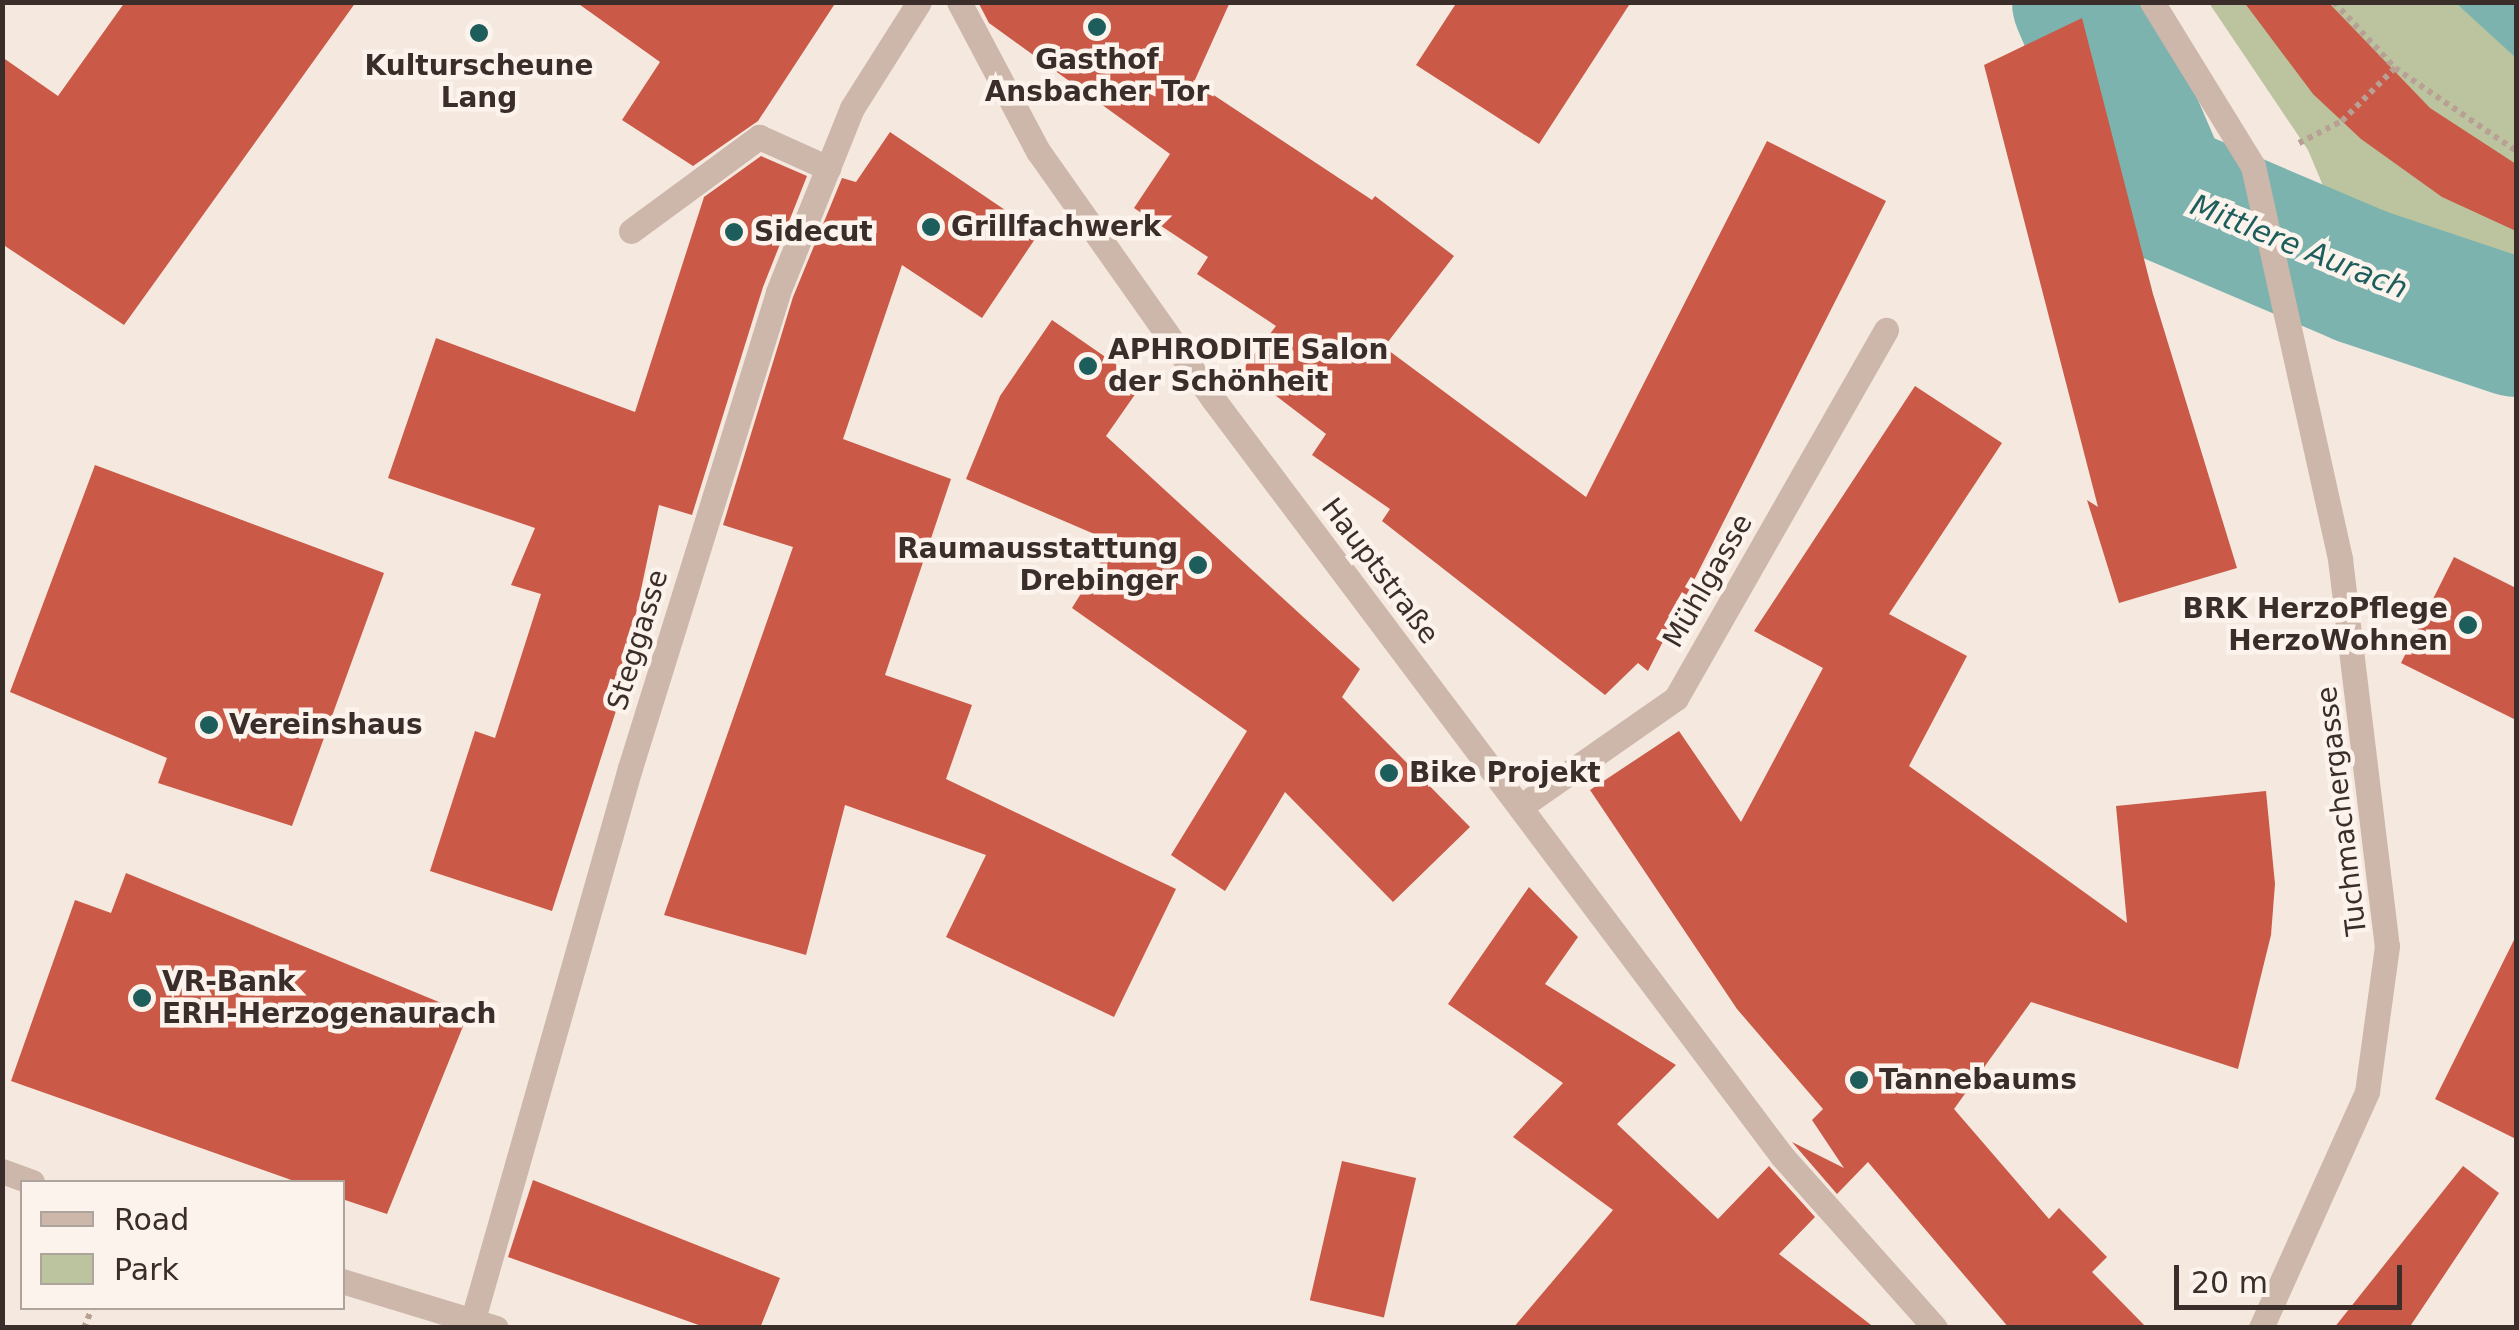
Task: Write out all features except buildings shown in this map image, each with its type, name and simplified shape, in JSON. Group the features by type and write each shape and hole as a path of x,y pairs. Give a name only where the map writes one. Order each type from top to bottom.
{"street":[{"name":"Steggasse","path":"484,1323 630,768 778,292 852,108 919,2"},
{"name":"Hauptstraße","path":"959,2 1038,151 1155,319 1782,1156 1935,1328"},
{"name":"Tuchmachergasse","path":"2152,2 2253,166 2340,559 2387,946 2367,1092 2261,1328"},
{"path":"631,231 759,137 828,168"},
{"name":"Mühlgasse","path":"1520,807 1676,698 1886,330"},
{"path":"2,1172 26,1180"},
{"path":"345,1281 484,1323"}],"path":[{"path":"2334,2 2395,68 2516,150"},
{"path":"2342,120 2395,68"}],"green space":[{"path":"2209,3 2516,3 2516,328 2361,276 2308,150"}],"water":[{"path":"2456,3 2516,3 2516,58"}],"waterway":[{"name":"Mittlere Aurach","path":"2081,2 2162,191 2361,276 2516,328"}],"place":[{"name":"Gasthof Ansbacher Tor","path":"1097,27"},
{"name":"Kulturscheune Lang","path":"479,33"},
{"name":"Grillfachwerk","path":"931,227"},
{"name":"Sidecut","path":"734,232"},
{"name":"APHRODITE Salon der Schönheit","path":"1088,366"},
{"name":"Raumausstattung Drebinger","path":"1198,565"},
{"name":"BRK HerzoPflege HerzoWohnen","path":"2468,625"},
{"name":"Vereinshaus","path":"209,725"},
{"name":"Bike Projekt","path":"1389,773"},
{"name":"VR-Bank ERH-Herzogenaurach","path":"142,998"},
{"name":"Tannebaums","path":"1859,1080"}]}
